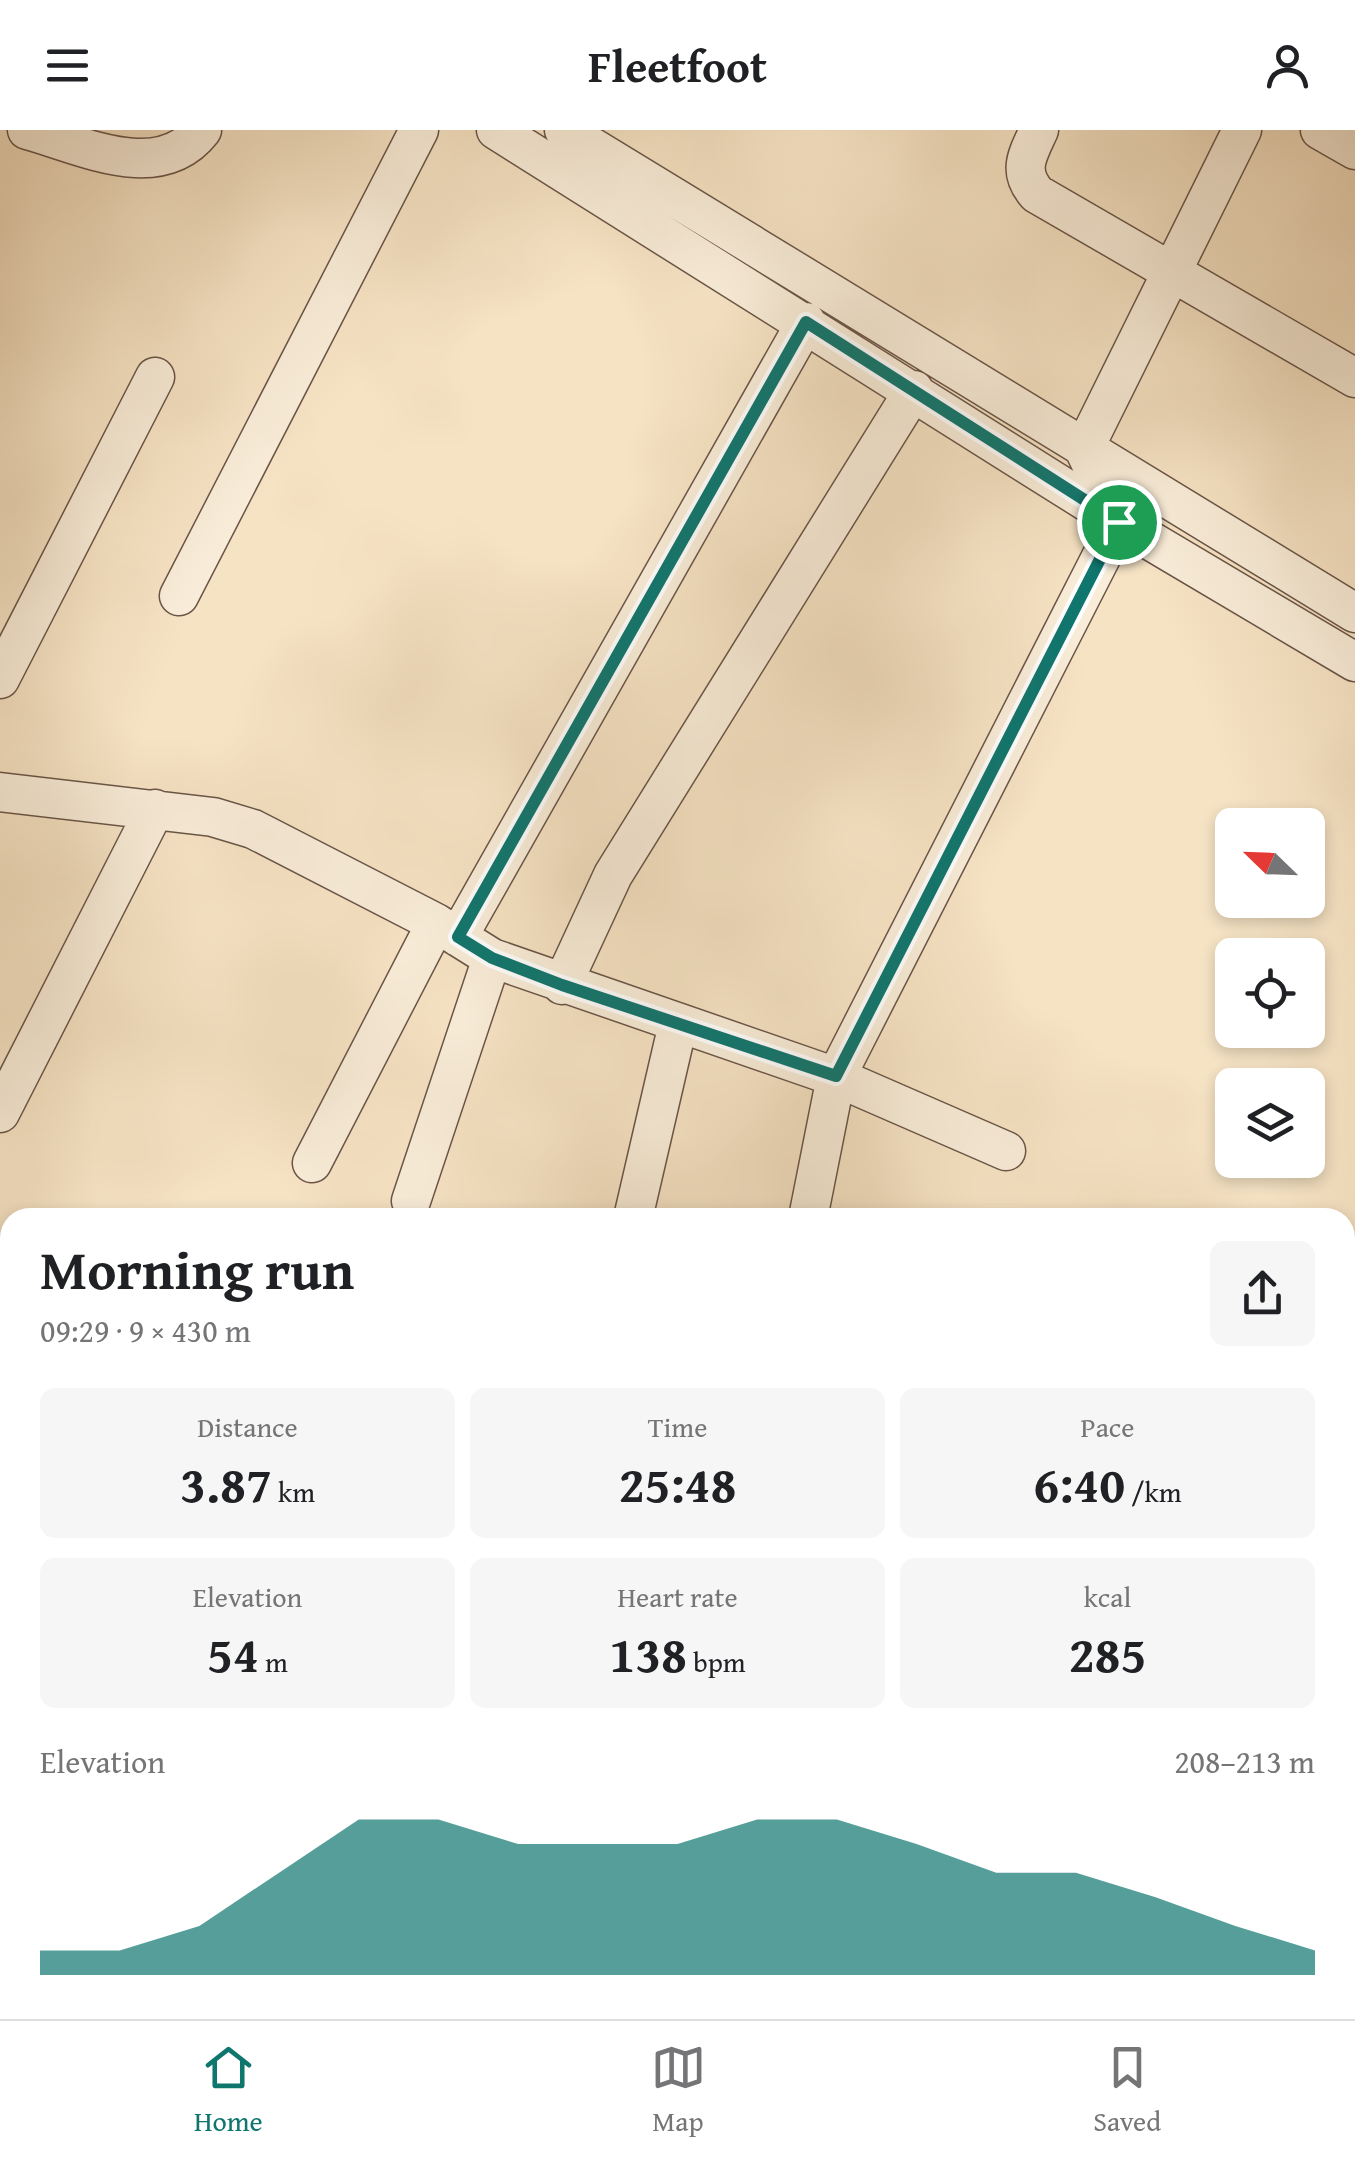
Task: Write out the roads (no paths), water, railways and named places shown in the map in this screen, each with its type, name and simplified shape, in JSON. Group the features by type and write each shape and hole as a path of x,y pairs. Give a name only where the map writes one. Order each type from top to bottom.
{"street":[{"path":"27,130 134,160 166,158 202,130"},
{"path":"179,596 419,130"},
{"path":"496,130 1119,522 1355,662"},
{"path":"564,130 1355,613"},
{"path":"1038,130 1024,162 1026,180 1037,194 1355,378"},
{"path":"1084,449 1242,130"},
{"path":"1320,130 1355,150"},
{"path":"312,1163 806,322"},
{"path":"0,679 154,377"},
{"path":"562,985 612,874 914,390"},
{"path":"1084,449 1119,522"},
{"path":"810,1208 836,1076 1119,522"},
{"path":"0,792 214,817 253,829 447,930 492,958 836,1076 1006,1150"},
{"path":"0,1112 155,809"},
{"path":"412,1202 492,958"},
{"path":"634,1208 678,1024"}]}
